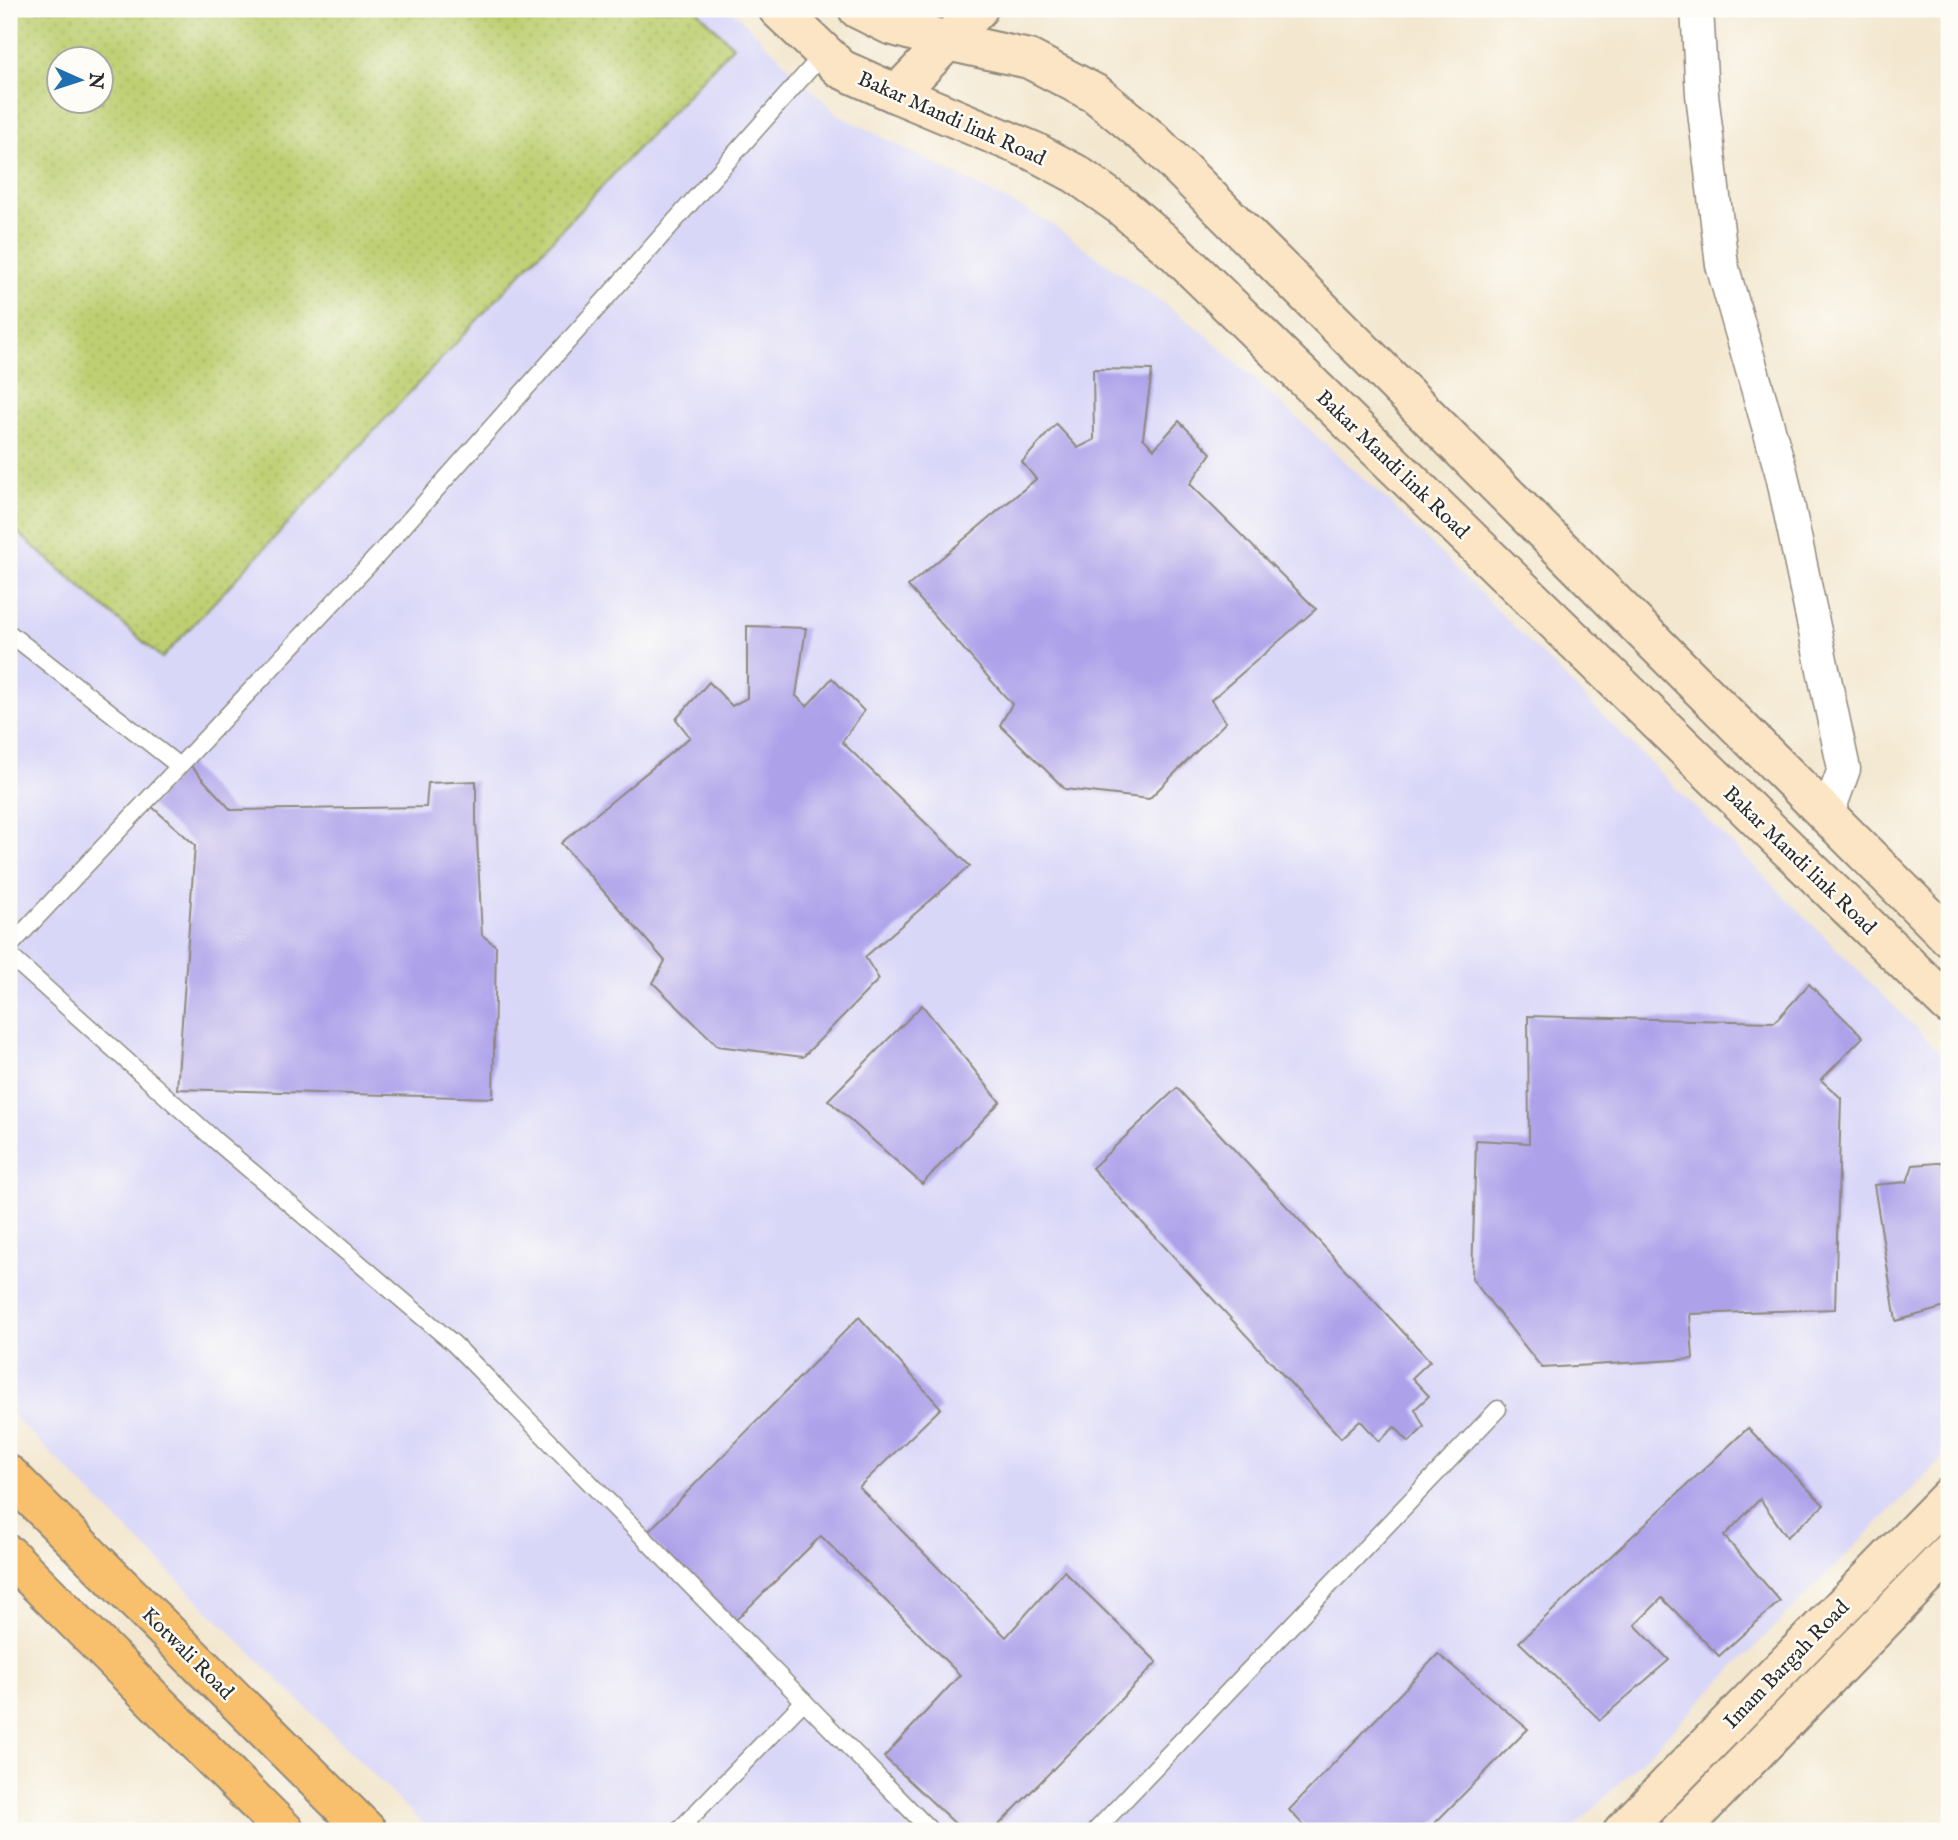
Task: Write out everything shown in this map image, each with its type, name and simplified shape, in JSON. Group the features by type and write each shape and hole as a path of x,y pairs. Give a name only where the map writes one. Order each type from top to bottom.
{"main road":[{"name":"Bakar Mandi link Road","path":"778,9 832,61 897,94 1033,151 1076,174 1121,206 1176,253 1949,1005"},
{"path":"897,94 978,9"},
{"path":"832,61 885,14 947,41 1029,59 1096,94 1153,141 1949,937"},
{"name":"Kotwali Road","path":"9,1475 367,1831"},
{"name":"Imam Bargah Road","path":"1623,1831 1949,1497"},
{"name":"Imam Bargah Road","path":"1679,1831 1949,1553"},
{"path":"9,1555 285,1831"}],"street":[{"path":"1697,9 1702,94 1722,265 1782,475 1844,769 1827,816"}],"lane":[{"path":"9,947 379,554 832,61"},
{"path":"9,633 179,766"},
{"path":"9,955 216,1141 454,1344 931,1831"},
{"path":"1095,1831 1498,1409"},
{"path":"677,1831 804,1701"}],"shaded area":[{"path":"9,9 731,9 837,114 1047,221 1202,331 1387,500 1949,1061 1949,1452 1571,1831 430,1831 9,1412"}],"green space":[{"path":"9,9 696,9 733,46 162,658 9,525"}],"building":[{"path":"1093,369 1152,370 1143,438 1154,449 1179,421 1211,453 1190,484 1316,609 1211,700 1226,722 1149,799 1065,789 1000,725 1012,704 908,586 1036,479 1022,462 1056,424 1078,448 1094,440"},
{"path":"747,626 806,628 796,696 807,706 832,678 864,711 842,742 970,866 865,957 879,979 803,1057 718,1046 653,983 665,961 561,843 690,737 676,719 709,682 732,706 747,698"},
{"path":"189,764 231,810 426,807 428,783 476,781 482,935 496,946 493,1098 177,1089 195,845 151,806"},
{"path":"1809,984 1863,1037 1821,1080 1841,1098 1835,1309 1690,1314 1693,1359 1542,1368 1472,1279 1476,1140 1529,1143 1528,1016 1775,1022"},
{"path":"922,1005 1000,1102 922,1184 828,1100"},
{"path":"1177,1088 1430,1361 1412,1378 1429,1396 1415,1409 1424,1427 1409,1442 1395,1427 1379,1441 1360,1420 1341,1438 1092,1168"},
{"path":"1949,1162 1949,1306 1896,1321 1874,1185 1907,1182 1913,1165"},
{"path":"859,1317 941,1408 859,1487 1006,1637 1064,1571 1157,1662 993,1831 963,1831 884,1757 960,1675 821,1536 732,1624 646,1534"},
{"path":"1748,1428 1824,1505 1787,1537 1760,1499 1724,1536 1780,1601 1719,1656 1662,1598 1635,1625 1669,1660 1600,1720 1519,1642"},
{"path":"1438,1654 1528,1729 1427,1831 1309,1831 1289,1810"}]}
